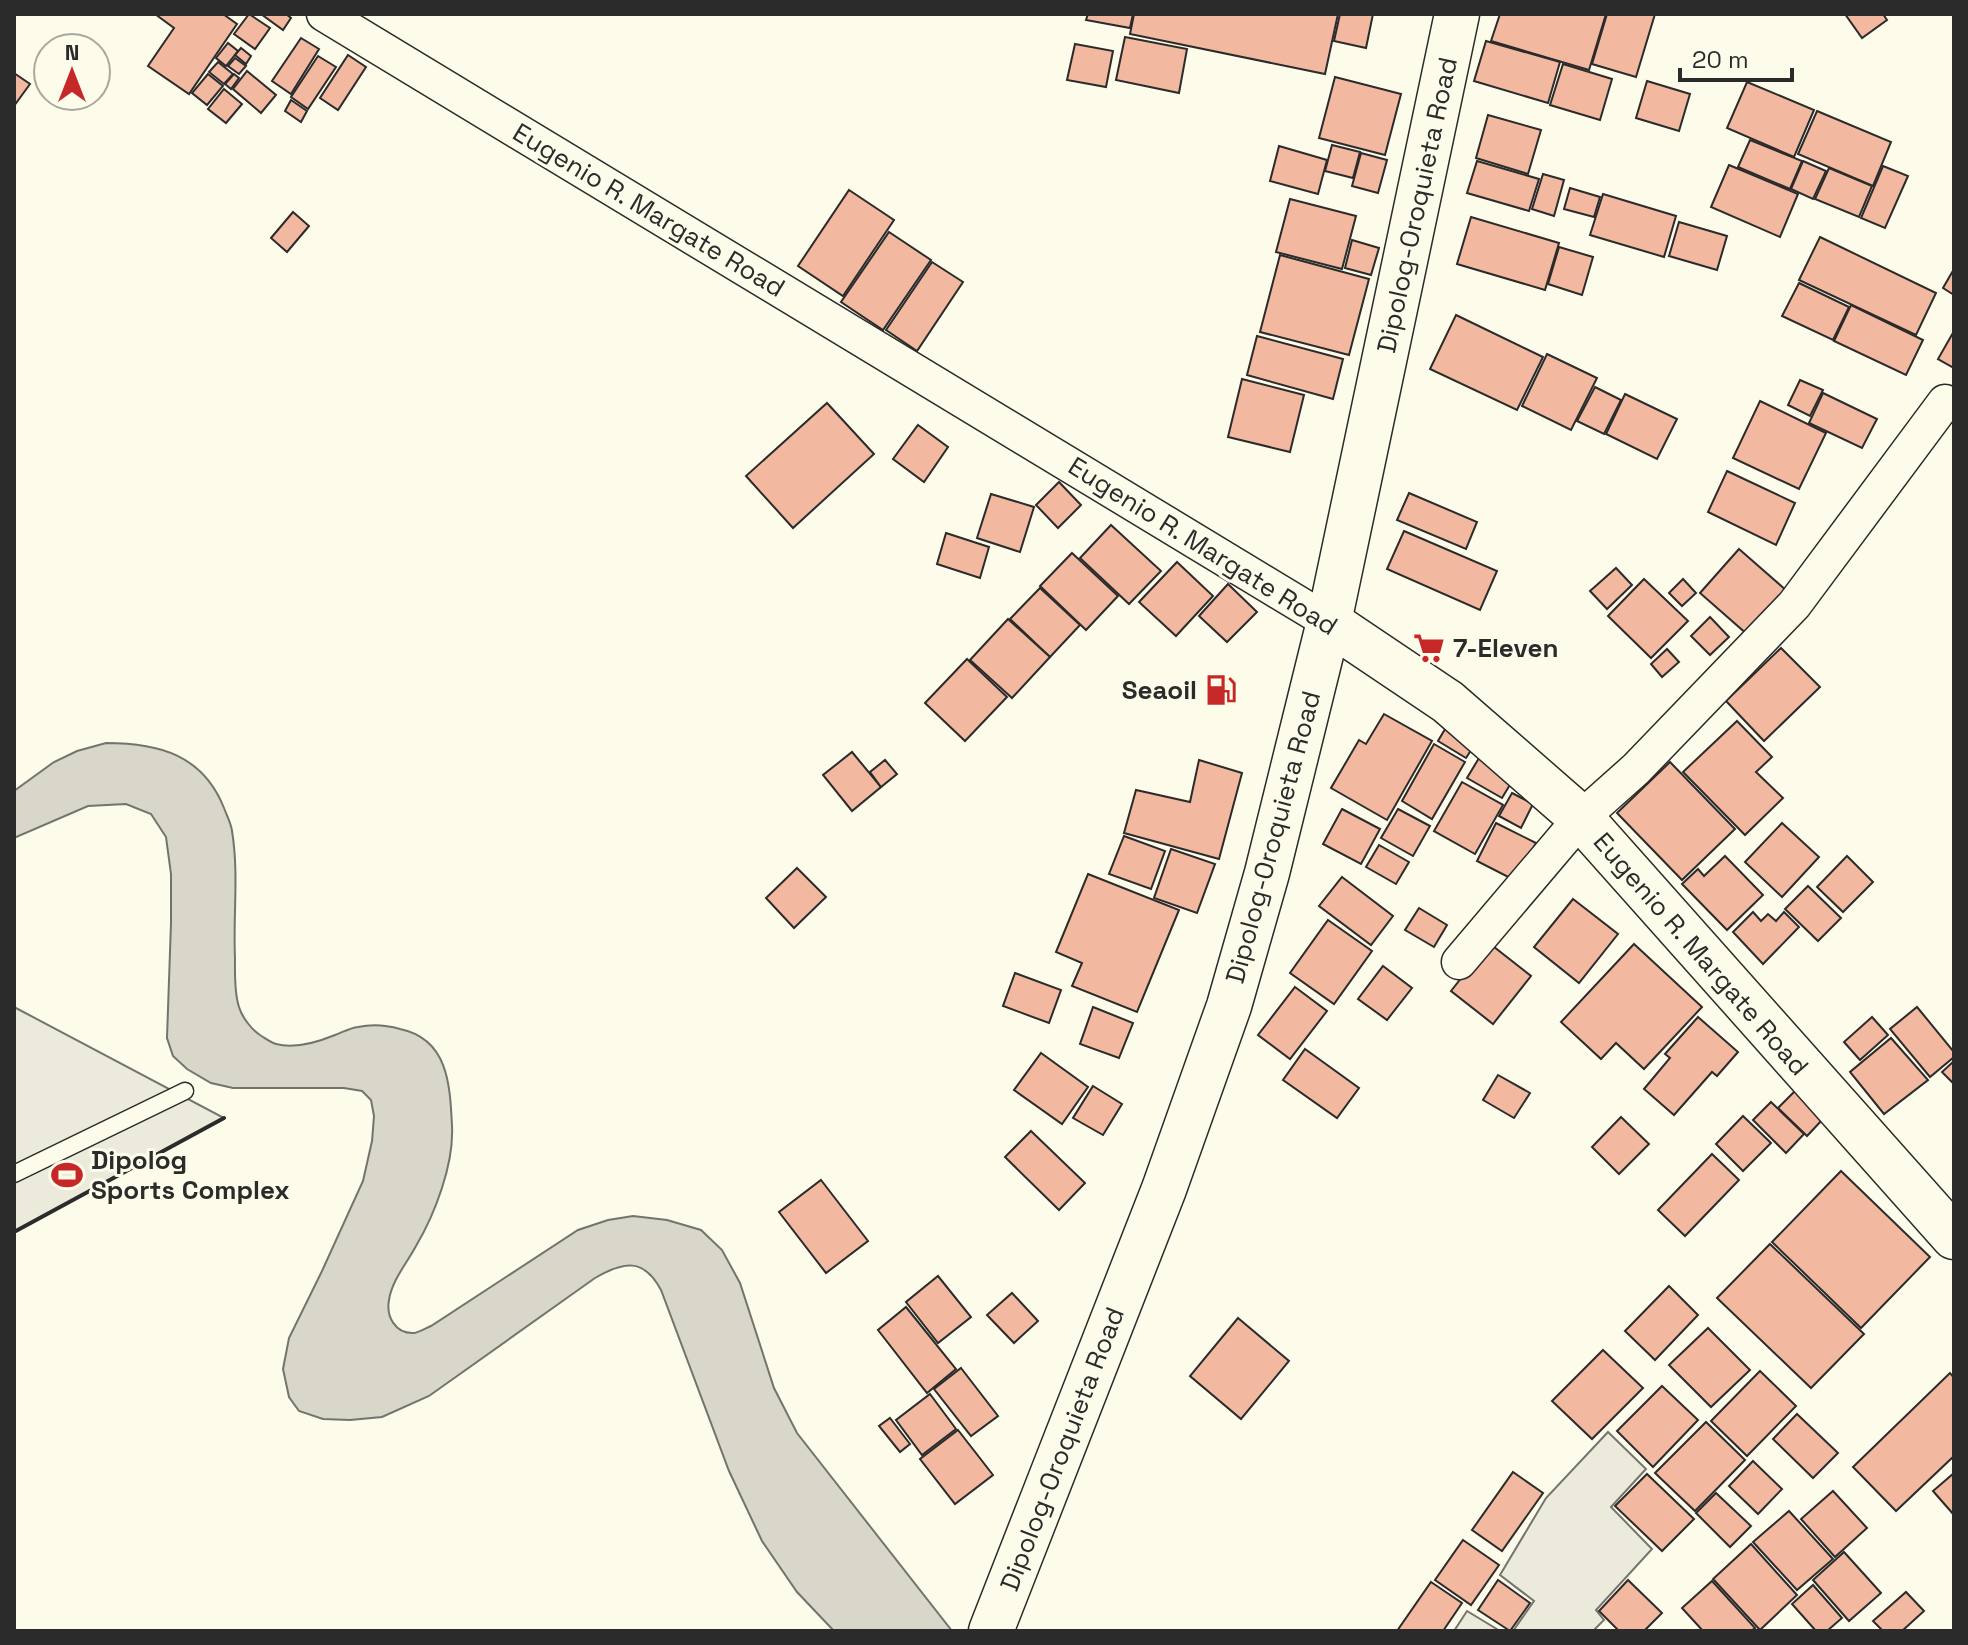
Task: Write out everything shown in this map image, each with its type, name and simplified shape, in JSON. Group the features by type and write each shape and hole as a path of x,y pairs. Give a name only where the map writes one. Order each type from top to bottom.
{"main road":[{"name":"Dipolog-Oroquieta Road","path":"992,1631 1158,1204 1229,1006 1267,873 1329,622 1457,14"},
{"name":"Eugenio R. Margate Road","path":"1329,622 1448,702 1581,818 1954,1237"}],"street":[{"name":"Eugenio R. Margate Road","path":"324,14 1329,622"},
{"path":"1459,962 1581,818 1636,769 1794,605 1945,402"}],"lane":[{"path":"14,1174 185,1091"}],"shaded area":[{"path":"106,743 144,746 177,756 204,775 215,790 230,822 234,847 236,995 242,1015 253,1030 272,1043 291,1046 355,1028 374,1025 390,1027 416,1034 437,1053 447,1079 451,1110 450,1156 430,1219 391,1293 388,1306 393,1323 407,1333 431,1326 578,1230 608,1220 633,1216 667,1220 701,1230 722,1250 740,1283 774,1388 797,1433 952,1631 834,1631 797,1592 762,1541 729,1471 661,1290 648,1272 640,1268 615,1268 595,1278 429,1396 382,1417 323,1419 299,1411 289,1397 283,1369 289,1338 363,1181 372,1141 374,1116 371,1100 362,1091 344,1088 233,1088 211,1083 187,1069 173,1056 167,1038 171,874 166,837 151,814 126,804 88,806 14,838 14,791 54,762 77,751"},
{"name":"Dipolog Sports Complex","path":"14,1007 224,1118 14,1232"},
{"path":"1608,1432 1646,1469 1611,1507 1652,1549 1596,1610 1604,1620 1593,1631 1513,1631 1534,1601 1500,1575 1546,1498"},
{"path":"1467,1611 1500,1631 1454,1631"}],"building":[{"path":"155,14 223,14 237,24 189,94 148,66 174,28"},
{"path":"249,14 270,28 255,49 234,34"},
{"path":"261,14 286,14 291,18 283,30"},
{"path":"1088,14 1133,14 1130,28 1086,20"},
{"path":"1134,14 1338,14 1325,74 1130,34"},
{"path":"1340,14 1373,14 1366,48 1334,41"},
{"path":"1500,14 1606,14 1589,70 1491,41"},
{"path":"1607,14 1655,14 1636,77 1592,64"},
{"path":"1845,14 1883,14 1887,20 1862,38"},
{"path":"1125,37 1187,49 1179,93 1116,80"},
{"path":"301,38 319,49 291,94 272,81"},
{"path":"1486,41 1560,62 1548,103 1474,81"},
{"path":"228,43 238,51 226,66 216,58"},
{"path":"1075,44 1113,51 1106,87 1067,80"},
{"path":"241,48 251,56 246,64 235,55"},
{"path":"348,55 366,67 338,110 320,98"},
{"path":"318,56 336,67 308,109 291,97"},
{"path":"235,58 246,66 239,74 228,66"},
{"path":"218,62 233,74 224,84 209,72"},
{"path":"1563,64 1612,79 1600,120 1550,105"},
{"path":"247,71 276,95 261,113 233,89"},
{"path":"14,73 30,84 14,106"},
{"path":"208,74 223,86 207,105 192,93"},
{"path":"234,74 239,78 231,89 225,84"},
{"path":"1335,77 1401,94 1385,155 1319,138"},
{"path":"1647,81 1690,94 1679,131 1636,118"},
{"path":"1747,82 1814,110 1794,157 1727,128"},
{"path":"224,89 242,104 226,123 208,109"},
{"path":"291,100 307,111 301,122 285,111"},
{"path":"1817,111 1891,142 1873,186 1798,154"},
{"path":"1488,115 1541,130 1528,174 1476,158"},
{"path":"1750,140 1802,161 1790,189 1738,167"},
{"path":"1332,145 1360,152 1353,178 1325,171"},
{"path":"1279,146 1327,160 1318,194 1270,181"},
{"path":"1361,153 1387,160 1378,193 1352,186"},
{"path":"1477,161 1539,179 1529,211 1467,193"},
{"path":"1803,161 1826,171 1813,199 1791,189"},
{"path":"1729,165 1798,194 1780,237 1711,207"},
{"path":"1883,166 1908,176 1885,228 1861,218"},
{"path":"1829,168 1872,186 1859,217 1815,199"},
{"path":"1543,174 1564,180 1554,216 1532,209"},
{"path":"1570,188 1600,197 1594,217 1564,209"},
{"path":"849,190 894,220 843,296 798,266"},
{"path":"1603,194 1676,216 1664,257 1590,235"},
{"path":"1290,199 1356,216 1342,269 1276,252"},
{"path":"293,212 309,226 287,252 271,238"},
{"path":"1471,217 1559,243 1545,290 1457,264"},
{"path":"1679,222 1727,236 1717,270 1669,256"},
{"path":"889,232 931,260 883,330 841,302"},
{"path":"1820,237 1936,293 1916,335 1799,280"},
{"path":"1352,240 1379,248 1371,275 1345,268"},
{"path":"1559,247 1593,257 1582,295 1548,284"},
{"path":"1280,255 1369,279 1349,355 1260,332"},
{"path":"932,262 963,282 917,351 886,330"},
{"path":"1954,269 1954,295 1943,288"},
{"path":"1799,283 1849,307 1833,340 1782,316"},
{"path":"1851,305 1923,340 1906,375 1834,341"},
{"path":"1456,315 1543,357 1517,410 1430,369"},
{"path":"1954,331 1954,368 1938,359"},
{"path":"1257,336 1343,359 1333,399 1247,375"},
{"path":"1547,354 1597,378 1571,430 1522,406"},
{"path":"1242,379 1304,395 1290,452 1228,437"},
{"path":"1800,380 1823,390 1810,416 1788,405"},
{"path":"1595,387 1621,400 1604,434 1577,421"},
{"path":"1823,393 1877,419 1862,448 1809,423"},
{"path":"1625,394 1677,419 1657,459 1606,434"},
{"path":"1760,401 1826,433 1799,489 1733,458"},
{"path":"827,403 874,454 793,528 746,476"},
{"path":"918,425 948,447 924,482 893,459"},
{"path":"1727,471 1795,503 1776,545 1708,512"},
{"path":"1059,482 1081,505 1058,528 1036,505"},
{"path":"1409,493 1477,522 1466,549 1397,520"},
{"path":"991,494 1034,507 1020,552 977,538"},
{"path":"1111,525 1161,571 1129,604 1080,558"},
{"path":"1404,531 1497,571 1480,610 1387,569"},
{"path":"946,533 989,547 980,578 937,564"},
{"path":"1739,549 1787,591 1748,635 1700,593"},
{"path":"1072,553 1118,596 1086,630 1040,586"},
{"path":"1177,562 1213,596 1176,636 1139,602"},
{"path":"1616,568 1632,585 1607,609 1590,591"},
{"path":"1644,579 1688,621 1651,658 1608,616"},
{"path":"1683,579 1696,593 1682,606 1669,593"},
{"path":"1228,584 1257,612 1227,642 1199,616"},
{"path":"1040,588 1080,625 1050,657 1010,619"},
{"path":"1710,617 1729,637 1710,655 1691,636"},
{"path":"1008,619 1050,657 1012,698 970,660"},
{"path":"1781,648 1820,687 1764,741 1726,701"},
{"path":"1667,649 1679,662 1662,677 1651,664"},
{"path":"967,659 1007,697 965,741 925,703"},
{"path":"1384,714 1432,741 1387,820 1331,788 1359,740 1366,744"},
{"path":"1737,721 1772,757 1756,772 1783,798 1745,835 1683,772"},
{"path":"1448,724 1477,741 1466,758 1438,741"},
{"path":"1434,744 1465,762 1432,819 1402,801"},
{"path":"852,752 881,787 852,811 823,775"},
{"path":"1479,758 1514,778 1502,798 1467,778"},
{"path":"885,760 897,774 881,787 870,772"},
{"path":"1199,760 1242,773 1219,859 1124,833 1136,790 1190,802"},
{"path":"1670,762 1735,829 1682,880 1617,813"},
{"path":"1462,782 1503,805 1475,854 1434,831"},
{"path":"1512,793 1533,804 1521,828 1499,816"},
{"path":"1342,809 1380,829 1361,864 1323,844"},
{"path":"1398,809 1430,826 1413,856 1381,838"},
{"path":"1496,823 1536,843 1516,881 1477,861"},
{"path":"1782,823 1819,857 1782,897 1745,862"},
{"path":"1124,836 1165,851 1151,889 1109,874"},
{"path":"1379,845 1409,862 1396,884 1366,867"},
{"path":"1171,849 1215,864 1197,913 1154,898"},
{"path":"1725,856 1763,895 1727,930 1682,884 1698,869 1704,876"},
{"path":"1847,856 1873,882 1843,912 1817,887"},
{"path":"797,868 826,897 794,928 766,898"},
{"path":"1088,874 1179,910 1137,1012 1072,986 1082,963 1056,952"},
{"path":"1342,877 1393,916 1371,945 1319,906"},
{"path":"1808,886 1841,918 1818,941 1785,909"},
{"path":"1573,899 1618,934 1579,983 1534,947"},
{"path":"1419,908 1447,925 1434,947 1405,930"},
{"path":"1753,912 1761,921 1768,914 1776,921 1784,912 1799,927 1763,964 1733,932"},
{"path":"1328,920 1372,951 1334,1004 1290,973"},
{"path":"1489,943 1531,976 1493,1024 1451,991"},
{"path":"1634,944 1702,1007 1644,1069 1616,1043 1601,1059 1561,1022"},
{"path":"1383,966 1412,988 1387,1020 1358,999"},
{"path":"1015,973 1061,990 1049,1023 1003,1006"},
{"path":"1295,987 1327,1011 1290,1059 1258,1035"},
{"path":"1093,1007 1133,1023 1119,1058 1080,1044"},
{"path":"1917,1007 1954,1052 1954,1057 1930,1077 1890,1029"},
{"path":"1698,1017 1738,1052 1717,1076 1712,1072 1674,1115 1644,1089 1670,1058 1665,1054"},
{"path":"1872,1017 1888,1035 1860,1060 1844,1042"},
{"path":"1891,1038 1928,1080 1884,1114 1850,1072"},
{"path":"1305,1049 1359,1088 1337,1118 1283,1080"},
{"path":"1041,1053 1088,1087 1062,1124 1014,1090"},
{"path":"1954,1061 1954,1084 1942,1072"},
{"path":"1498,1075 1530,1093 1514,1118 1483,1100"},
{"path":"1093,1086 1122,1104 1103,1135 1073,1118"},
{"path":"1795,1091 1823,1119 1807,1136 1778,1108"},
{"path":"1771,1102 1804,1134 1786,1153 1753,1120"},
{"path":"1743,1116 1771,1143 1743,1171 1716,1144"},
{"path":"1621,1117 1649,1144 1619,1174 1592,1147"},
{"path":"1031,1131 1085,1183 1059,1210 1005,1157"},
{"path":"1712,1154 1739,1180 1685,1236 1658,1210"},
{"path":"1841,1171 1930,1257 1861,1328 1772,1242"},
{"path":"821,1180 868,1241 826,1273 779,1212"},
{"path":"1770,1244 1864,1334 1811,1388 1717,1298"},
{"path":"938,1276 971,1317 938,1343 906,1302"},
{"path":"1669,1286 1698,1315 1655,1360 1625,1331"},
{"path":"1012,1293 1038,1321 1014,1343 987,1315"},
{"path":"906,1307 956,1369 927,1393 878,1330"},
{"path":"1238,1318 1289,1361 1241,1419 1190,1376"},
{"path":"1708,1328 1750,1370 1711,1407 1669,1365"},
{"path":"1603,1350 1643,1388 1592,1439 1552,1401"},
{"path":"961,1368 998,1416 971,1436 934,1389"},
{"path":"1760,1371 1796,1406 1747,1456 1711,1421"},
{"path":"1950,1373 1954,1378 1954,1456 1896,1511 1853,1467"},
{"path":"1662,1386 1698,1420 1653,1467 1617,1431"},
{"path":"930,1394 956,1429 922,1455 896,1420"},
{"path":"1797,1414 1838,1453 1813,1478 1773,1439"},
{"path":"890,1418 910,1444 900,1452 879,1426"},
{"path":"1706,1422 1745,1460 1695,1511 1655,1473"},
{"path":"958,1430 993,1475 955,1504 920,1459"},
{"path":"1753,1461 1782,1489 1758,1514 1729,1486"},
{"path":"1513,1472 1543,1493 1502,1551 1472,1530"},
{"path":"1954,1473 1954,1515 1933,1491"},
{"path":"1647,1474 1694,1519 1662,1551 1615,1506"},
{"path":"1833,1491 1867,1528 1835,1557 1801,1519"},
{"path":"1716,1493 1751,1526 1730,1547 1696,1513"},
{"path":"1789,1511 1833,1559 1797,1590 1753,1542"},
{"path":"1463,1540 1499,1565 1471,1605 1435,1580"},
{"path":"1751,1544 1797,1595 1760,1630 1713,1579"},
{"path":"1844,1552 1881,1593 1849,1621 1813,1580"},
{"path":"1498,1580 1530,1603 1510,1631 1478,1610"},
{"path":"1628,1580 1662,1613 1644,1631 1619,1631 1599,1611"},
{"path":"1712,1581 1755,1628 1751,1631 1703,1631 1682,1608"},
{"path":"1431,1582 1462,1603 1443,1631 1397,1631"},
{"path":"1813,1585 1842,1618 1827,1631 1816,1631 1792,1604"},
{"path":"1906,1592 1924,1611 1902,1631 1883,1631 1873,1621"}],"wall":[{"path":"14,1232 224,1118"}],"place":[{"name":"7-Eleven","path":"1429,648"},
{"name":"Seaoil","path":"1221,690"},
{"name":"Dipolog Sports Complex","path":"67,1175"}]}
